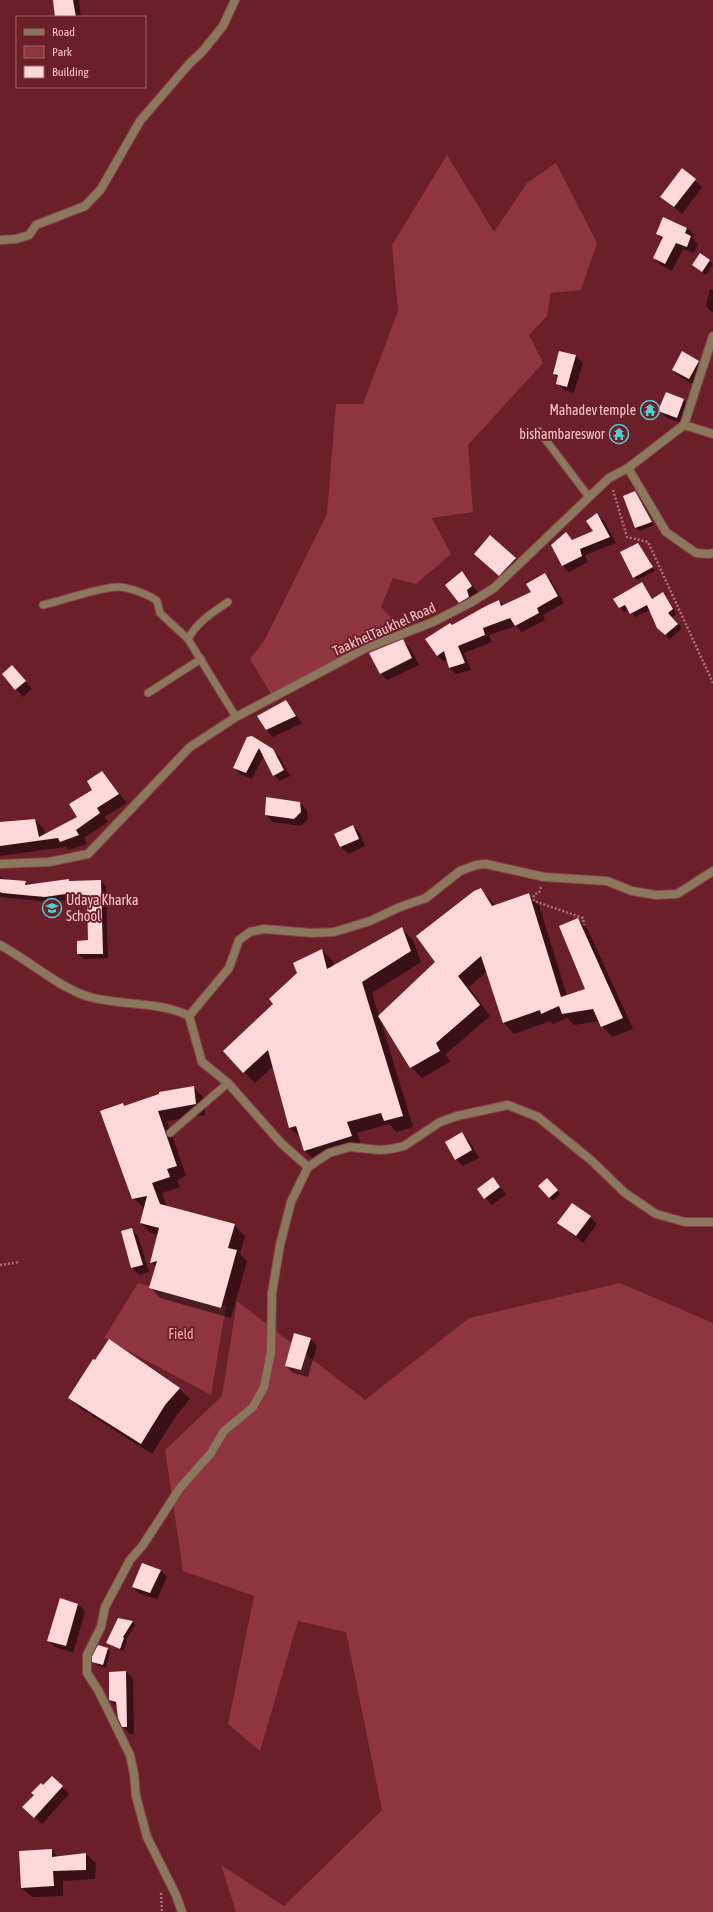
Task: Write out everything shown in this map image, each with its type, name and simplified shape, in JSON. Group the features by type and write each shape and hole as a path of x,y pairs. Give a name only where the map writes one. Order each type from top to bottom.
{"street":[{"path":"0,240 16,239 29,235 36,225 85,206 101,189 140,121 190,63 202,52 223,26 235,0"},
{"path":"713,336 684,425 713,434"},
{"name":"TaakhelTaukhel Road","path":"0,864 49,862 88,854 190,747 236,717 366,648 433,622 470,603 494,588 609,478 628,468 684,425"},
{"path":"628,468 666,532 696,553 713,553"},
{"path":"189,1016 229,968 239,940 250,932 264,929 312,933 334,932 363,923 400,907 426,898 460,871 476,865 486,864 544,877 607,881 632,891 656,895 677,894 713,871"},
{"path":"0,945 74,992 101,1000 176,1009 189,1016 202,1062 228,1083 281,1143 308,1167"},
{"path":"182,1912 176,1895 147,1837 136,1796 134,1774 130,1755 98,1690 87,1674 87,1655 101,1627 105,1607 130,1560 143,1545 180,1488 211,1453 224,1431 253,1407 264,1387 271,1352 272,1293 280,1244 291,1202 308,1167 330,1153 350,1147 391,1150 404,1146 440,1122 457,1116 508,1105 538,1117 592,1161 625,1193 656,1214 685,1222 713,1222"}],"lane":[{"path":"539,431 589,497"},
{"path":"43,605 96,591 119,587 151,596 158,600 160,613 188,639 236,717"},
{"path":"188,639 195,627 204,618 228,602"},
{"path":"148,693 201,659"},
{"path":"170,1133 228,1083"}],"path":[{"path":"609,478 627,537 648,542 713,683"},
{"path":"535,894 533,898 538,904 583,918 584,925"},
{"path":"0,1265 20,1262"}],"green space":[{"path":"447,155 494,232 527,183 556,163 597,243 581,290 551,293 547,316 529,335 543,363 468,445 473,512 432,518 451,554 416,584 393,578 381,607 403,630 360,647 271,694 250,659 264,641 327,514 336,404 363,404 398,311 392,245"},
{"name":"Field","path":"138,1283 226,1306 211,1395 104,1338"},
{"path":"620,1283 713,1323 713,1912 236,1912 221,1865 284,1906 382,1810 346,1632 298,1621 260,1751 228,1724 254,1596 183,1571 165,1450 222,1396 237,1301 365,1400 469,1318"}],"building":[{"path":"53,0 73,0 76,16 55,16"},
{"path":"682,168 696,179 674,207 660,197"},
{"path":"663,217 687,228 685,233 691,236 687,247 676,243 665,264 653,258 663,237 656,234"},
{"path":"700,253 710,260 702,272 692,265"},
{"path":"559,351 576,355 567,387 556,384 558,375 553,374"},
{"path":"682,351 699,361 689,379 672,370"},
{"path":"666,392 684,399 677,418 658,411"},
{"path":"635,491 652,522 635,528 623,496"},
{"path":"597,513 610,537 580,549 582,556 562,566 551,545 566,532 572,540 593,531 586,521"},
{"path":"490,535 516,558 499,576 474,554"},
{"path":"638,543 653,567 633,578 620,552"},
{"path":"462,571 472,586 467,590 469,597 459,603 445,585"},
{"path":"545,573 558,596 537,608 539,613 515,626 510,618 483,628 485,635 458,646 465,663 449,668 444,651 437,656 425,639 450,623 452,625 499,600 501,606 531,592 526,584"},
{"path":"642,582 652,599 663,592 673,609 668,613 678,624 665,635 657,628 647,605 630,614 625,605 619,608 613,599"},
{"path":"403,639 412,658 380,674 369,653"},
{"path":"12,665 26,681 15,690 2,674"},
{"path":"286,700 296,716 266,730 257,716"},
{"path":"252,736 273,749 284,770 273,776 259,748 246,773 233,768 247,737"},
{"path":"102,771 119,794 97,808 100,813 76,830 79,835 60,842 58,838 0,846 0,822 35,819 39,837 77,817 69,804 92,790 87,781"},
{"path":"266,797 300,802 301,812 294,819 265,815"},
{"path":"353,825 359,839 340,847 334,834"},
{"path":"0,879 26,881 25,885 69,879 69,881 101,880 103,954 77,954 77,941 88,940 87,895 65,894 45,897 2,893 0,892"},
{"path":"481,888 492,906 529,893 561,997 585,989 559,926 578,918 623,1018 601,1027 593,1009 562,1014 559,1006 541,1014 540,1010 503,1023 481,956 458,976 480,1005 436,1043 440,1051 410,1068 378,1016 435,962 416,936 474,891"},
{"path":"402,927 411,951 362,982 403,1116 384,1121 381,1113 347,1122 352,1136 304,1151 296,1126 289,1128 268,1050 243,1073 223,1051 273,1004 269,999 297,973 293,963 322,949 327,969"},
{"path":"194,1086 196,1104 158,1111 177,1166 167,1169 170,1177 152,1183 160,1204 235,1224 228,1248 237,1250 221,1308 149,1288 157,1261 150,1263 159,1228 140,1223 147,1196 132,1199 100,1111 123,1103 124,1106 159,1094 159,1092"},
{"path":"462,1132 472,1150 455,1160 445,1142"},
{"path":"493,1177 500,1187 484,1199 477,1189"},
{"path":"547,1178 558,1190 549,1198 538,1186"},
{"path":"572,1203 591,1216 576,1236 557,1223"},
{"path":"132,1228 143,1265 131,1268 121,1231"},
{"path":"294,1333 311,1338 301,1370 285,1366"},
{"path":"109,1339 180,1388 165,1405 141,1444 68,1398 93,1359 95,1360"},
{"path":"142,1563 161,1570 150,1593 132,1587"},
{"path":"60,1598 78,1604 66,1646 47,1641"},
{"path":"118,1618 133,1621 123,1637 124,1638 120,1649 106,1643"},
{"path":"98,1645 108,1648 103,1665 92,1662 92,1656"},
{"path":"126,1671 127,1727 122,1727 118,1718 116,1702 109,1700 109,1672"},
{"path":"52,1776 63,1786 34,1818 22,1807 34,1795 31,1793 41,1783 43,1785"},
{"path":"52,1849 52,1857 86,1853 86,1870 53,1871 54,1886 21,1888 19,1851"}],"place":[{"name":"Mahadev temple","path":"650,410"},
{"name":"bishambareswor","path":"619,434"},
{"name":"Udaya Kharka School","path":"52,908"}]}
